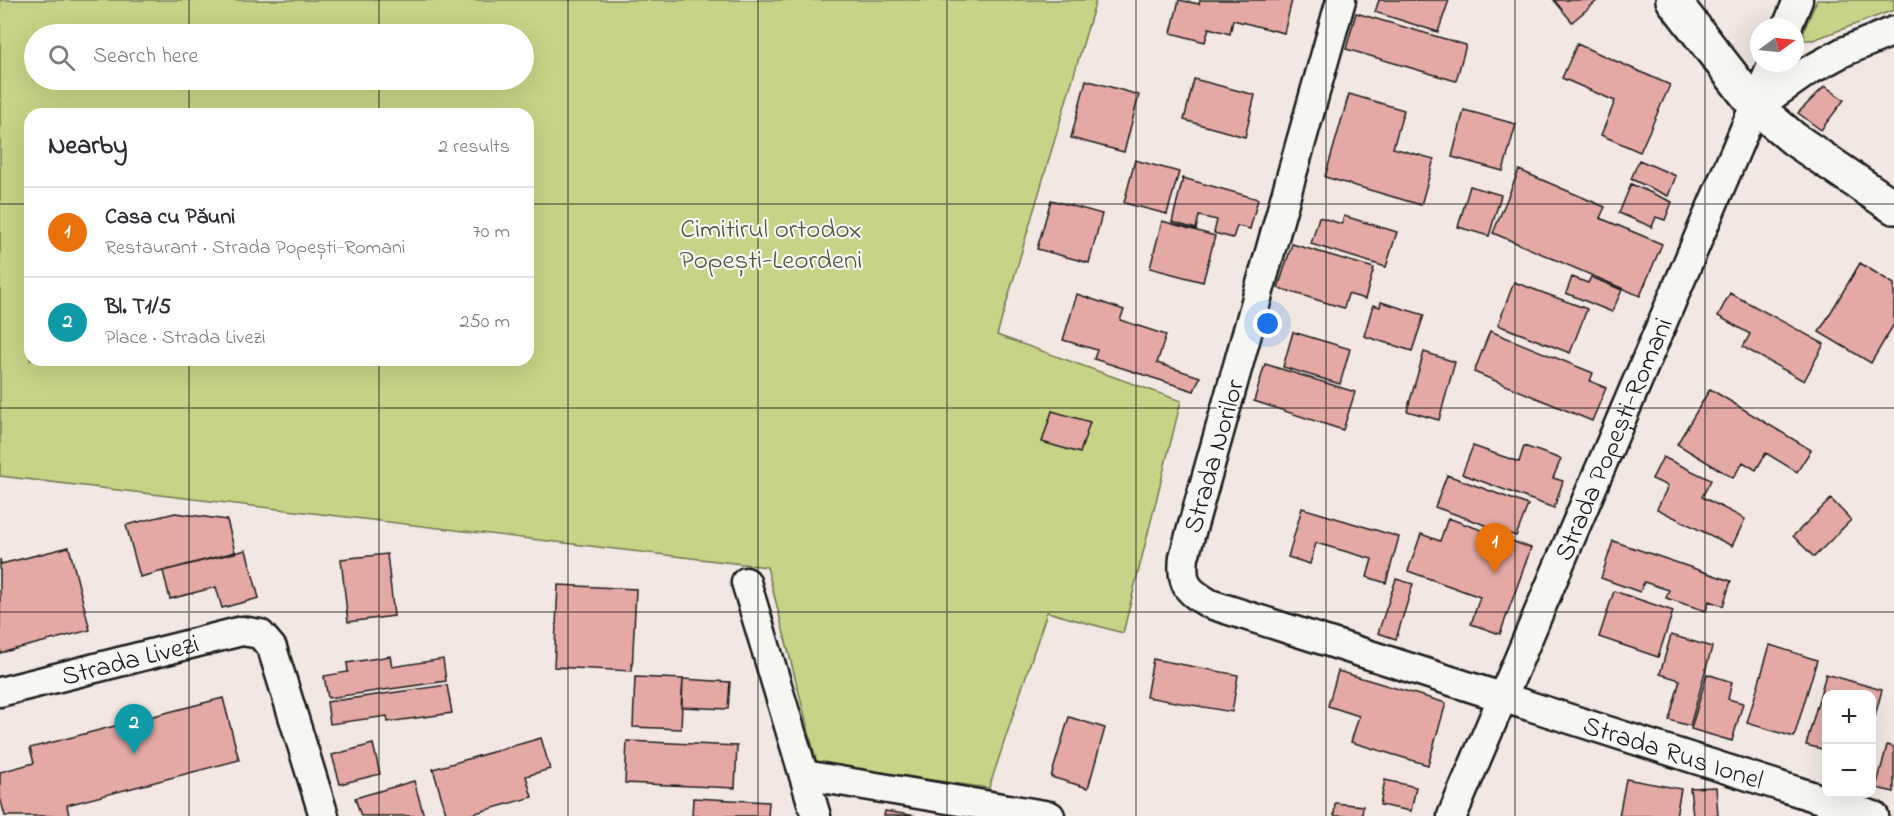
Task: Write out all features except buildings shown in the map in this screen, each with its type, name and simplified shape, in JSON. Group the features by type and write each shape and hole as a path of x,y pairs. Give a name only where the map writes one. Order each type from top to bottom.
{"street":[{"name":"Strada Norilor","path":"1339,0 1184,557 1185,582 1192,594 1210,604 1504,700"},
{"path":"1673,0 1756,107 1794,139 1894,207"},
{"path":"1791,18 1798,0"},
{"path":"1756,107 1808,71 1843,52 1894,31"},
{"name":"Strada Popești-Romani","path":"1452,816 1504,700 1770,72"},
{"path":"746,582 816,816"},
{"name":"Strada Livezi","path":"0,692 242,631 260,634 272,648 324,816"},
{"name":"Strada Rus Ionel","path":"1504,700 1874,816"},
{"path":"804,775 1050,816"}],"green space":[{"name":"Cimitirul ortodox Popești-Leordeni","path":"0,0 1096,0 997,335 1181,401 1123,633 1047,612 989,788 817,764 767,567 0,476"},
{"path":"1817,0 1894,0 1894,10 1813,40 1804,40 1804,30"}],"place":[{"name":"Casa cu Păuni","path":"1495,573"},
{"name":"Bl. T1/5","path":"134,754"}]}
